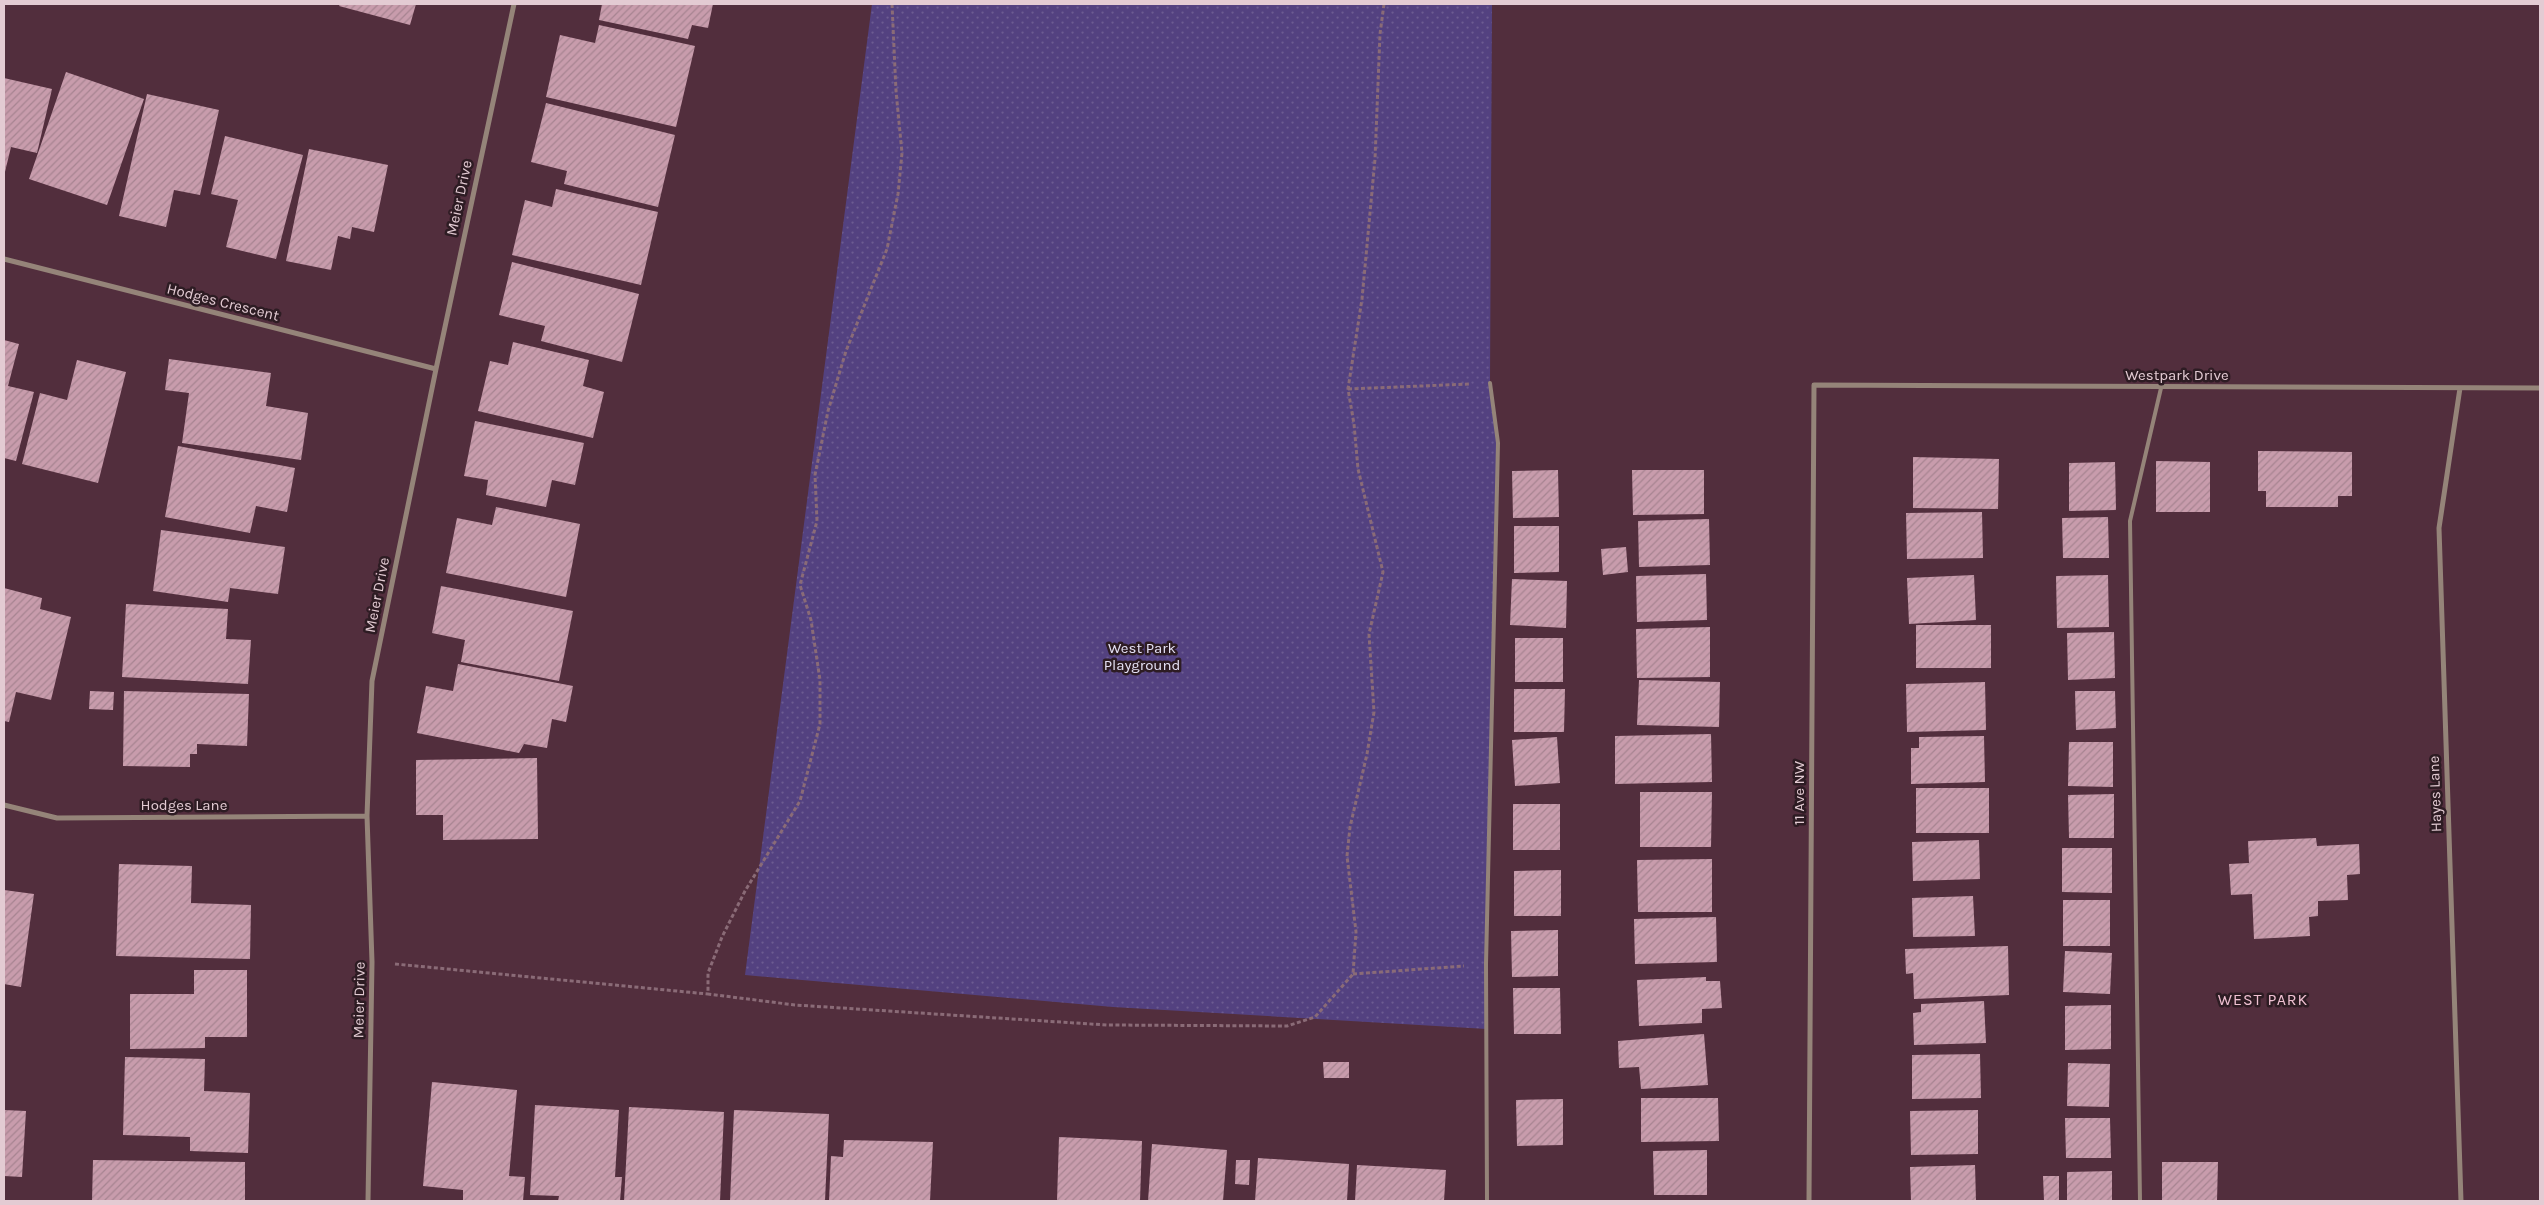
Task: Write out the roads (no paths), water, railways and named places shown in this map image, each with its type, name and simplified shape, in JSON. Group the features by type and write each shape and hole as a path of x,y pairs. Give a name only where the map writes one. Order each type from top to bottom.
{"street":[{"name":"Meier Drive","path":"368,1201 372,962 367,816 372,681 436,368 514,4"},
{"name":"Hodges Crescent","path":"4,259 436,368"},
{"name":"Westpark Drive","path":"1814,384 2161,388 2540,388"},
{"name":"11 Ave NW","path":"1809,1201 1814,384"},
{"name":"Hayes Lane","path":"2460,388 2438,528 2461,1201"},
{"name":"Hodges Lane","path":"4,805 57,818 367,816"}],"lane":[{"path":"1487,1201 1486,964 1498,443 1490,383"},
{"path":"2140,1201 2130,521 2161,388"}],"district":[{"name":"WEST PARK","path":"2263,999"}],"park label":[{"name":"West Park Playground","path":"1142,656"}]}
